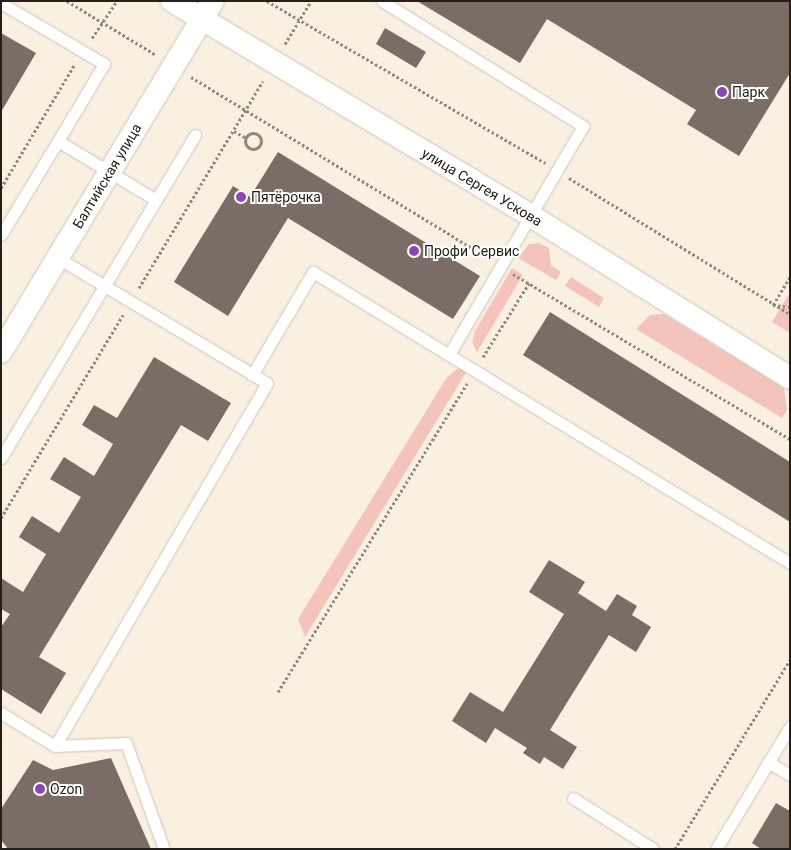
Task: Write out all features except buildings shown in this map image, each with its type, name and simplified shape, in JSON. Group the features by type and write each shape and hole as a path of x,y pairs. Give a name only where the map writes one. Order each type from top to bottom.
{"street":[{"name":"улица Сергея Ускова","path":"172,1 208,10 274,63 531,216 790,378"},
{"name":"Балтийская улица","path":"1,352 208,10"}],"lane":[{"path":"382,1 582,126 503,267 449,354"},
{"path":"1,3 104,64 1,235"},
{"path":"1,458 195,135"},
{"path":"58,141 156,200"},
{"path":"55,746 267,384 58,258"},
{"path":"252,375 313,272 790,563"},
{"path":"1,713 55,746 126,743 164,849"},
{"path":"716,849 790,727"},
{"path":"768,762 790,775"},
{"path":"573,798 653,849"}],"path":[{"path":"67,1 529,283 790,439"},
{"path":"1,188 83,52 117,1"},
{"path":"267,1 557,170 790,314"},
{"path":"1,518 311,1"},
{"path":"234,130 246,138"},
{"path":"254,132 260,135 260,146 251,150 244,144 246,138 254,132"},
{"path":"773,305 790,277"},
{"path":"278,692 529,283"},
{"path":"773,305 790,307"},
{"path":"675,849 790,660"}],"shaded area":[{"path":"539,243 549,248 551,265 561,272 556,280 518,258 529,244"},
{"path":"512,268 523,275 477,352 472,342 475,331"},
{"path":"571,277 604,298 599,307 565,286"},
{"path":"790,292 790,333 772,322"},
{"path":"664,314 784,388 787,410 782,418 636,329 650,315"},
{"path":"459,368 467,371 305,637 298,619 447,377"}],"place":[{"name":"Парк","path":"722,92"},
{"name":"Пятёрочка","path":"241,197"},
{"name":"Профи Сервис","path":"414,251"},
{"name":"Ozon","path":"40,789"}]}
